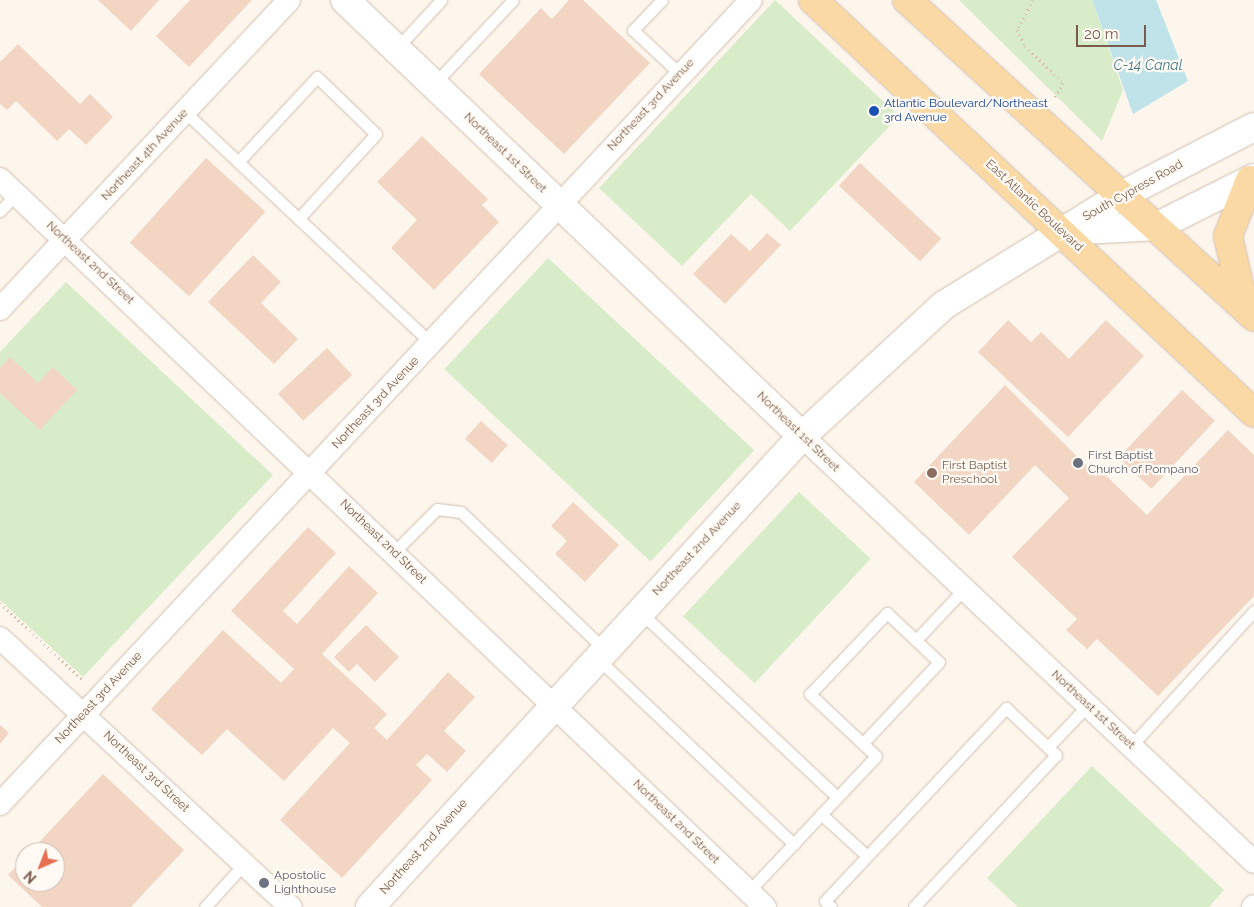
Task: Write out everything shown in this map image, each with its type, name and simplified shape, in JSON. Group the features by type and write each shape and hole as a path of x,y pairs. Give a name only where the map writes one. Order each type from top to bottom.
{"main road":[{"name":"East Atlantic Boulevard","path":"813,0 1254,413"},
{"path":"907,0 1124,194 1249,313"},
{"path":"1249,313 1228,236 1252,179"}],"street":[{"name":"Northeast 4th Avenue","path":"0,309 289,0"},
{"name":"Northeast 1st Street","path":"345,0 802,436 1254,862"},
{"name":"Northeast 3rd Avenue","path":"0,804 311,473 680,74 741,3"},
{"name":"South Cypress Road","path":"1061,231 1124,194 1254,127"},
{"name":"South Cypress Road","path":"1061,231 1158,226 1252,179"},
{"name":"Northeast 2nd Street","path":"8,186 765,907"},
{"name":"Northeast 2nd Avenue","path":"370,907 552,704 802,436 944,305 1061,231"},
{"name":"Northeast 3rd Street","path":"0,638 287,906"}],"lane":[{"path":"396,49 441,0"},
{"path":"434,84 513,0"},
{"path":"662,0 633,30 680,74"},
{"path":"238,162 317,78 376,134 298,219"},
{"path":"185,112 431,343"},
{"path":"0,210 8,186"},
{"path":"393,553 437,509 461,512 600,653 794,844"},
{"path":"916,640 964,589"},
{"path":"639,611 837,797"},
{"path":"1131,746 1254,611"},
{"path":"749,891 876,756 810,694 887,613 939,662 863,743"},
{"path":"1048,747 1088,705"},
{"path":"831,907 825,901 1006,708 1056,755 914,907"},
{"path":"821,814 867,856"},
{"path":"204,907 244,864"}],"path":[{"path":"1033,0 1017,30 1025,46 1056,72 1063,83 1055,97"},
{"path":"0,603 100,696"}],"green space":[{"path":"775,0 899,116 790,231 751,194 682,266 599,188"},
{"path":"959,0 1092,0 1123,90 1102,141"},
{"path":"548,258 754,450 651,561 444,369"},
{"path":"66,282 273,475 83,677 0,600 0,352"},
{"path":"799,492 871,559 755,683 683,616"},
{"path":"1092,766 1224,890 1209,907 1018,907 987,878"}],"water":[{"name":"C-14 Canal","path":"1092,0 1156,0 1188,81 1133,114"}],"building":[{"path":"98,0 159,0 131,31"},
{"path":"190,0 252,0 189,67 156,36"},
{"path":"569,0 583,0 650,63 564,154 479,74 541,8 552,19"},
{"path":"18,44 80,104 90,94 113,117 86,145 69,129 57,141 16,101 7,110 0,104 0,62"},
{"path":"422,136 488,199 482,205 499,222 434,290 391,248 417,220 377,182"},
{"path":"206,158 265,212 189,296 130,243"},
{"path":"860,163 941,239 920,261 839,186"},
{"path":"767,233 781,245 725,304 693,274 731,234 750,251"},
{"path":"253,255 281,282 261,303 298,339 274,364 208,302"},
{"path":"1008,320 1031,342 1041,332 1069,359 1106,320 1144,356 1068,437 978,352"},
{"path":"327,348 352,375 303,421 278,394"},
{"path":"10,357 38,383 53,367 77,390 40,430 0,393 0,368"},
{"path":"1005,385 1093,472 1097,467 1147,515 1228,430 1254,455 1254,596 1158,696 1097,639 1087,649 1066,630 1077,619 1012,557 1069,498 1035,465 969,535 914,482"},
{"path":"1182,390 1215,421 1151,489 1119,458"},
{"path":"481,421 508,445 492,463 465,439"},
{"path":"573,502 619,545 585,582 555,554 567,541 551,526"},
{"path":"308,527 336,553 283,611 297,624 349,566 378,593 322,654 387,714 374,728 387,740 448,672 475,697 444,731 466,751 447,772 427,754 416,765 432,780 342,878 280,820 350,743 333,728 284,781 227,729 202,755 151,709 223,630 281,683 294,669 231,611"},
{"path":"366,625 399,657 375,682 357,664 349,672 334,657"},
{"path":"0,725 9,733 0,744"},
{"path":"103,774 184,850 131,907 42,907 26,892 65,892 65,842 39,842"},
{"path":"15,868 15,882 8,875"}],"place":[{"name":"Atlantic Boulevard/Northeast 3rd Avenue","path":"874,111"},
{"name":"First Baptist Church of Pompano","path":"1078,463"},
{"name":"First Baptist Preschool","path":"932,473"},
{"name":"Apostolic Lighthouse","path":"264,883"}]}
